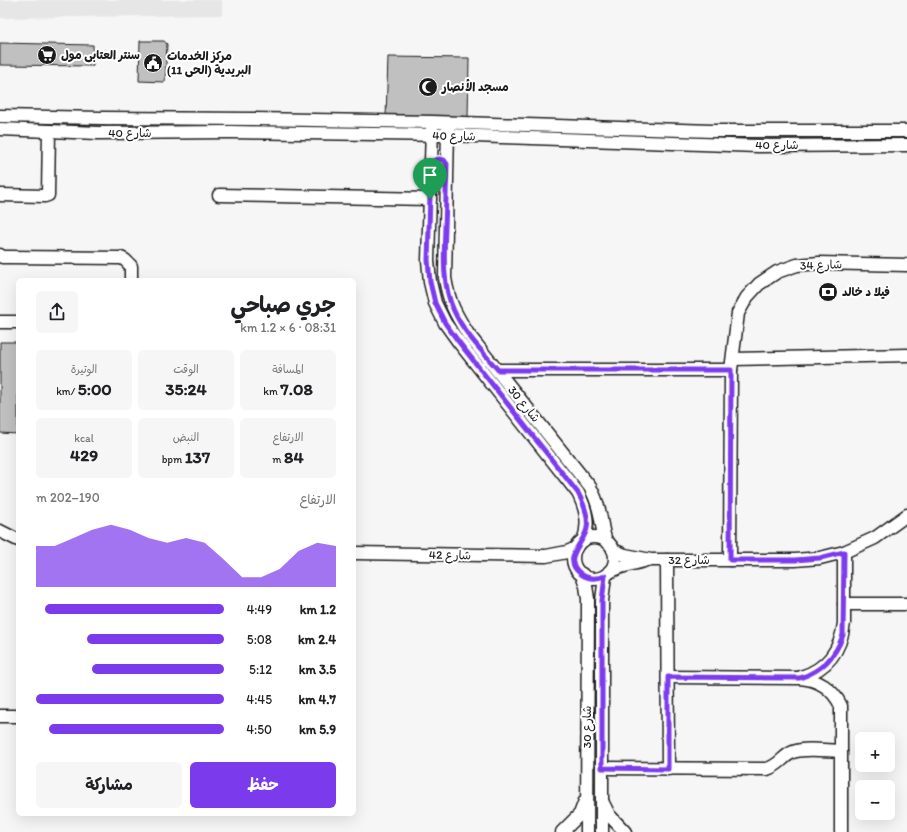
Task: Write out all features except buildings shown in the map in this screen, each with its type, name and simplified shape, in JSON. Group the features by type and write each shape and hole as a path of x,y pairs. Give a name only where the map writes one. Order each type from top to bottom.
{"street":[{"name":"شارع 40","path":"3,115 101,118 448,122 712,131 907,131"},
{"name":"شارع 30","path":"433,122 428,260 430,282 435,303 445,323 458,341 578,493 586,514 587,530 579,544"},
{"name":"شارع 30","path":"448,122 444,261 448,296 454,312 468,334 590,487 596,499 602,530 610,546"},
{"name":"شارع 40","path":"0,129 98,133 231,132 448,135 758,146 907,145"},
{"path":"0,196 45,196 48,194 49,131"},
{"path":"431,163 439,159 444,160 447,164"},
{"path":"219,195 430,199"},
{"path":"0,255 2,257 121,258 131,266 131,278"},
{"name":"شارع 34","path":"730,560 732,364 738,313 747,297 759,284 777,272 797,265 818,263 907,265"},
{"path":"0,322 16,322"},
{"path":"498,370 732,364 907,355"},
{"name":"شارع 32","path":"610,546 625,555 638,559 651,560 795,560 820,558 844,552 875,538 907,515"},
{"path":"0,531 16,539"},
{"path":"595,537 610,546 614,563 607,574 594,579 578,571 573,557 579,544 595,537"},
{"name":"شارع 42","path":"546,556 567,552 579,544"},
{"path":"800,678 822,666 833,656 843,635 844,552"},
{"name":"شارع 42","path":"356,553 546,556 557,558 578,571"},
{"name":"شارع 32","path":"607,574 636,563 651,560"},
{"path":"667,560 668,769"},
{"name":"شارع 30","path":"578,571 586,586 588,599 587,832"},
{"name":"شارع 30","path":"602,832 602,601 607,574"},
{"path":"844,604 907,604"},
{"path":"668,677 808,678 825,686 838,699 841,706 841,832"},
{"path":"0,716 16,716"},
{"path":"602,768 767,769 779,763 787,756 800,750 841,751"},
{"path":"562,832 580,814 587,794"},
{"path":"602,798 609,815 625,832"}],"shaded area":[{"path":"0,0 222,0 222,15 0,18"}],"place":[{"name":"سنتر العتابى مول","path":"47,55"},
{"name":"مركز الخدمات البريدية (الحى 11)","path":"153,63"},
{"name":"مسجد الأنصار","path":"428,87"},
{"name":"فيلا د خالد","path":"828,292"}],"route":[{"path":"439,159 444,160 447,164 444,261 448,296 454,312 468,334 498,370 731,370 730,560 795,560 820,558 844,552 843,635 833,656 816,671 800,678 668,677 668,769 602,768 602,601 605,576 594,579 586,577 578,571 574,564 573,557 576,548 583,541 587,530 586,514 583,503 571,483 445,323 435,303 430,282 428,260 430,199 431,163 439,159"}]}
